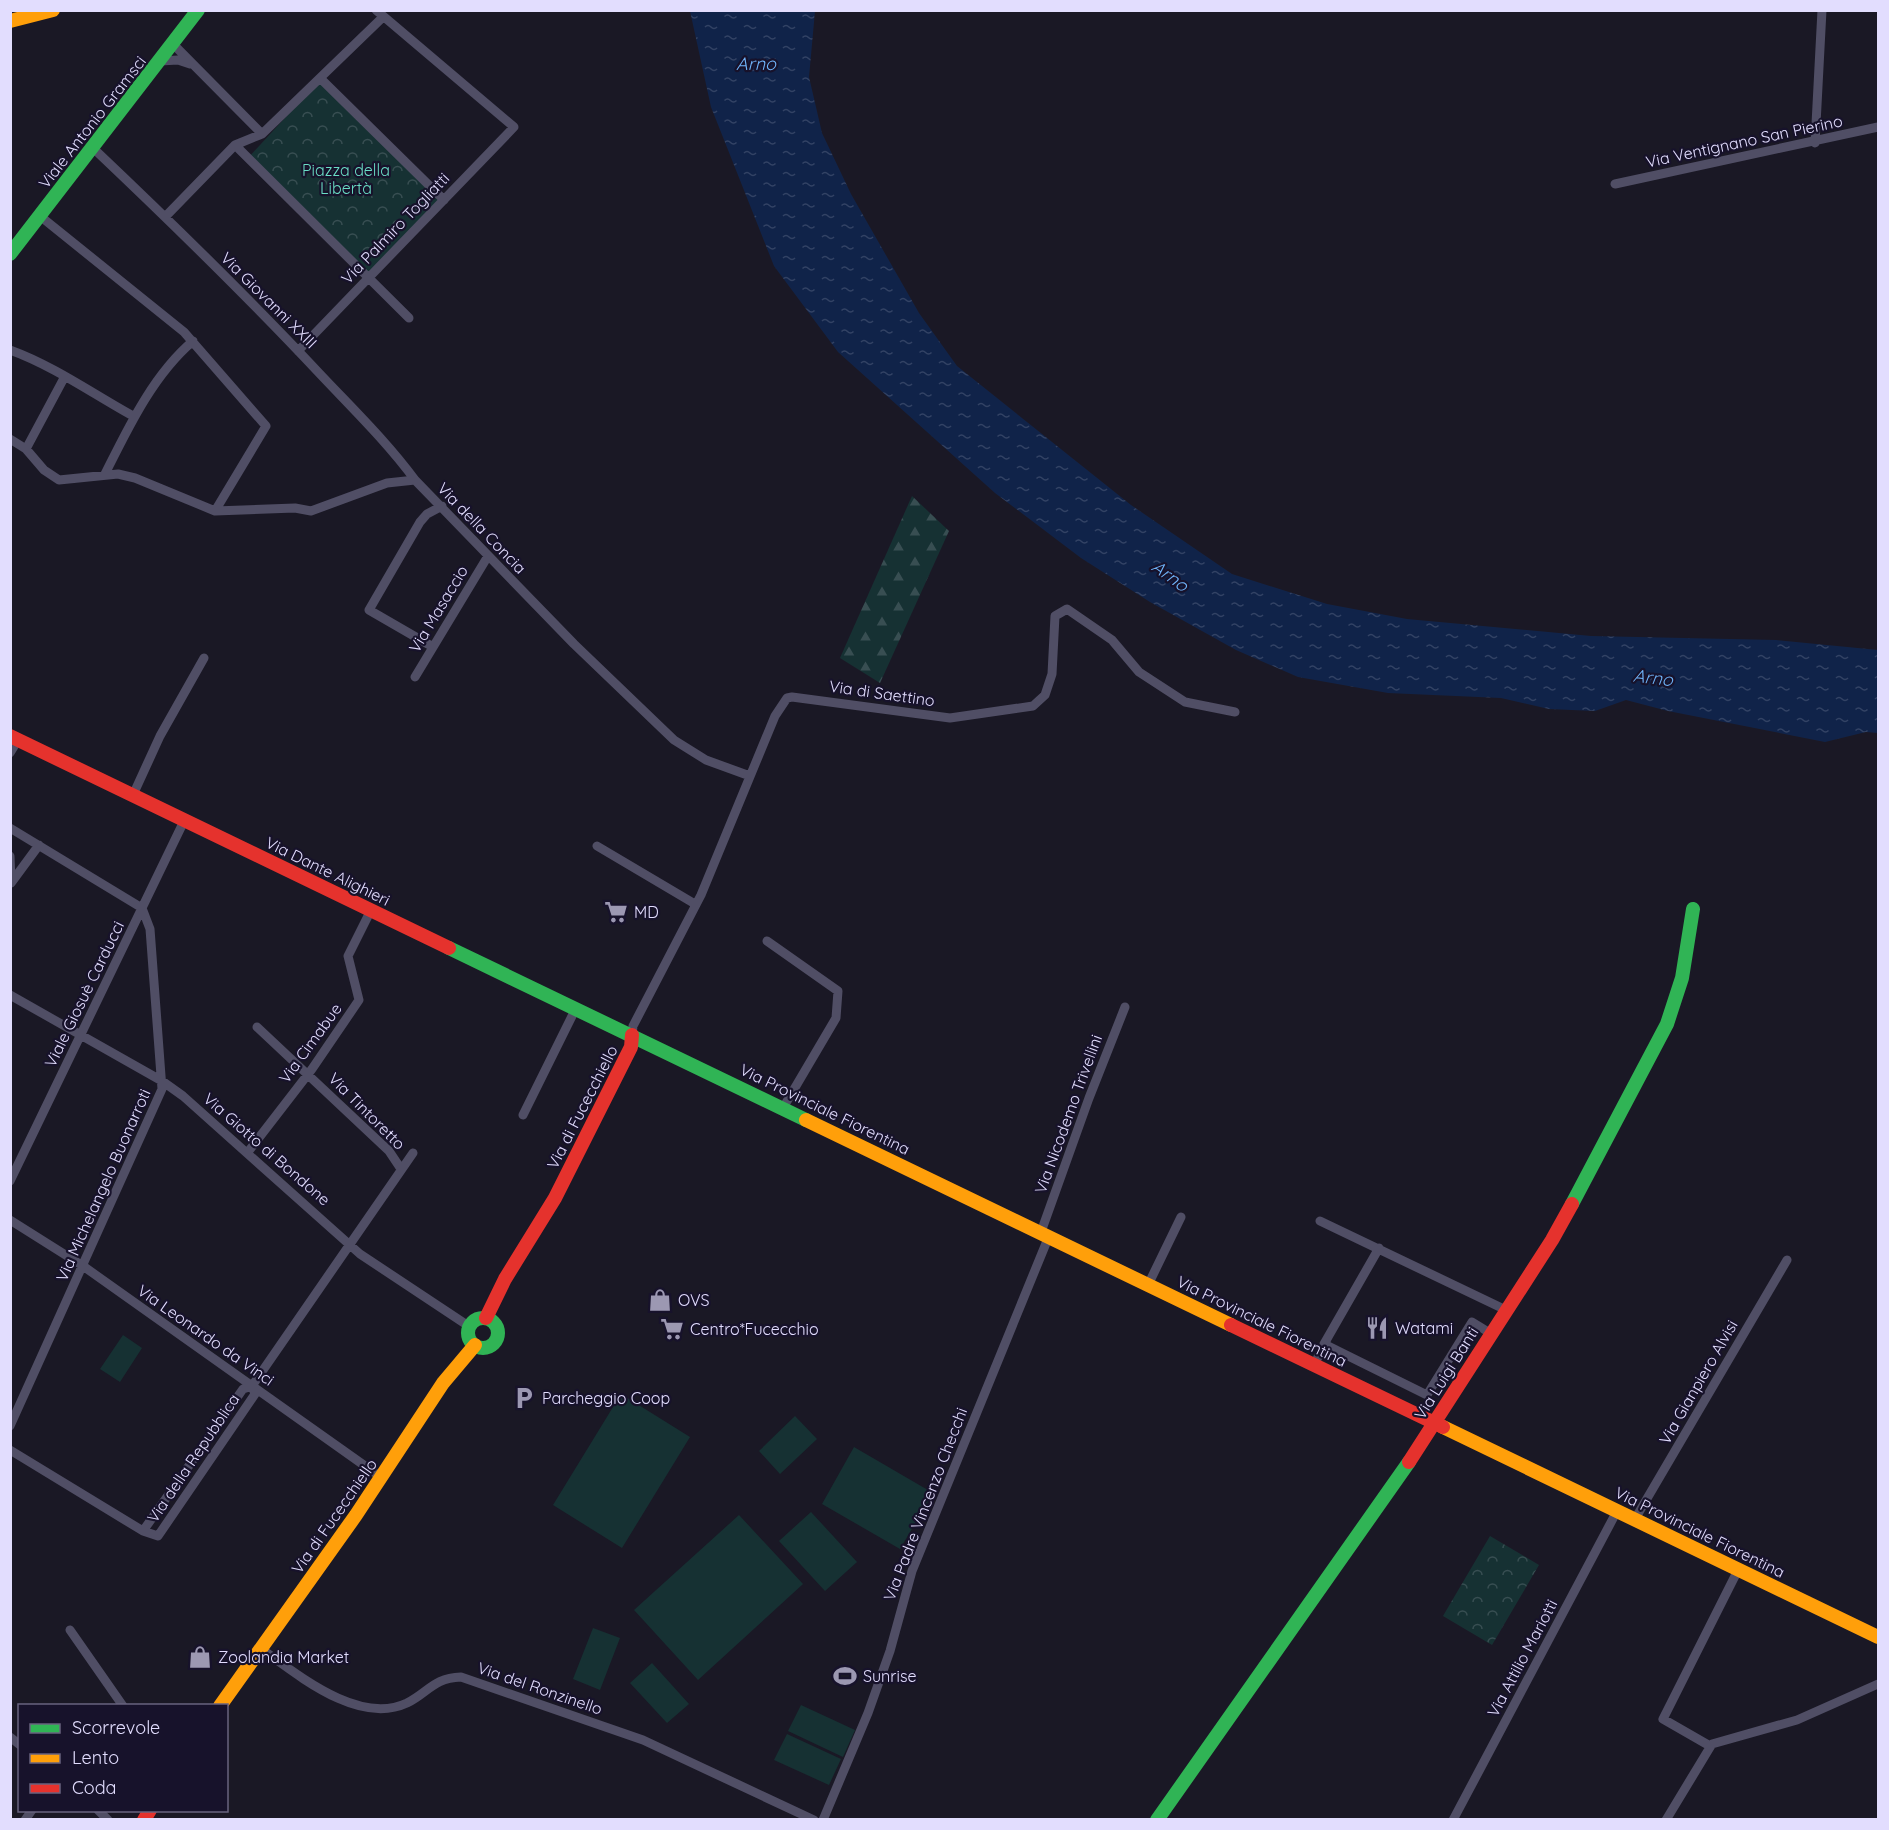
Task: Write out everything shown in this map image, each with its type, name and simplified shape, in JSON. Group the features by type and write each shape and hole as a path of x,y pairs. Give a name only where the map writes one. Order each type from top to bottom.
{"main road":[{"path":"10,21 53,10"},
{"name":"Viale Antonio Gramsci","path":"10,254 198,10"},
{"name":"Via Dante Alighieri","path":"14,738 632,1035"},
{"name":"Via Luigi Banti","path":"1156,1820 1436,1423 1490,1333 1552,1240 1626,1106 1667,1024 1682,978 1693,909"},
{"name":"Via Provinciale Fiorentina","path":"632,1035 1878,1637"},
{"name":"Via di Fucecchiello","path":"221,1704 381,1478 443,1383 475,1346 488,1347 497,1338 497,1328 486,1318 505,1279 555,1198 631,1047 632,1035"},
{"path":"475,1346 468,1335 470,1327 476,1320 486,1318"}],"street":[{"path":"1815,143 1822,10"},
{"path":"165,217 236,145 262,134 321,79 380,14"},
{"name":"Via Palmiro Togliatti","path":"298,351 514,128 380,14"},
{"path":"173,44 262,134"},
{"path":"160,61 178,60 192,65"},
{"path":"321,79 444,200"},
{"name":"Via Ventignano San Pierino","path":"1615,184 1815,143 1878,127"},
{"path":"236,145 408,318"},
{"name":"Via Giovanni XXIII","path":"93,148 298,351 397,456 415,480"},
{"path":"40,216 193,341 267,426 215,511"},
{"path":"105,474 133,416 182,351 193,341"},
{"path":"10,350 39,361 64,378 133,416"},
{"path":"26,449 64,378"},
{"name":"Via della Concia","path":"10,439 26,449 44,470 59,480 105,474 135,478 215,511 295,508 311,511 387,483 415,480 574,644 674,740 706,760 750,776"},
{"path":"433,647 369,610 420,522 427,514 442,506"},
{"name":"Via Masaccio","path":"415,677 488,555"},
{"name":"Via di Saettino","path":"632,1035 633,1026 695,904 780,706 792,697 950,718 1033,706 1045,695 1052,674 1055,616 1067,609 1112,640 1139,672 1185,702 1235,712"},
{"path":"134,795 159,736 204,658"},
{"path":"10,753 14,738"},
{"name":"Viale Giosuè Carducci","path":"10,1181 185,819"},
{"path":"10,828 142,908"},
{"path":"11,884 39,845"},
{"path":"597,846 695,904"},
{"path":"10,856 11,884"},
{"name":"Via Michelangelo Buonarroti","path":"10,1426 159,1100 162,1081 150,929 142,908"},
{"name":"Via Cimabue","path":"248,1152 308,1075 359,1000 348,956 371,910"},
{"path":"767,941 838,991 836,1018 783,1107"},
{"name":"Via Giotto di Bondone","path":"10,995 162,1081 204,1112 360,1254 470,1327"},
{"name":"Via Nicodemo Trivellini","path":"1045,1234 1089,1098 1125,1007"},
{"path":"523,1115 576,1008"},
{"name":"Via Tintoretto","path":"257,1027 389,1151 401,1169"},
{"path":"252,1386 413,1153"},
{"path":"1148,1285 1181,1216"},
{"name":"Via Leonardo da Vinci","path":"10,1220 83,1266 381,1478"},
{"path":"1320,1221 1506,1310"},
{"name":"Via Padre Vincenzo Checchi","path":"823,1820 868,1713 912,1571 1045,1234"},
{"path":"1314,1365 1379,1248"},
{"name":"Via Gianpiero Alvisi","path":"1635,1519 1787,1260"},
{"path":"1324,1344 1427,1395 1472,1322 1490,1333"},
{"name":"Via della Repubblica","path":"252,1386 255,1394 158,1536 143,1531 243,1389 252,1386"},
{"path":"10,1450 143,1531"},
{"name":"Via Attilio Mariotti","path":"1453,1820 1617,1511"},
{"path":"1710,1746 1663,1719 1738,1569"},
{"path":"70,1630 122,1704"},
{"name":"Via del Ronzinello","path":"261,1648 322,1691 339,1699 368,1706 397,1706 409,1702 435,1682 461,1677 644,1740 814,1820"},
{"path":"1666,1820 1710,1746 1721,1740 1797,1719 1878,1684"}],"green space":[{"name":"Piazza della Libertà","path":"321,79 444,200 368,278 248,158"},
{"path":"912,496 949,531 880,683 840,658"},
{"path":"123,1335 142,1348 120,1382 100,1369"},
{"path":"621,1394 690,1437 622,1548 553,1505"},
{"path":"795,1416 817,1439 780,1474 759,1451"},
{"path":"854,1447 933,1493 900,1549 822,1504"},
{"path":"811,1512 857,1562 825,1591 779,1541"},
{"path":"739,1515 803,1584 698,1680 634,1610"},
{"path":"1490,1536 1539,1565 1492,1645 1443,1616"},
{"path":"593,1628 620,1638 600,1690 573,1679"},
{"path":"652,1663 689,1704 667,1723 630,1683"},
{"path":"801,1705 855,1730 843,1757 788,1731"},
{"path":"787,1734 841,1759 829,1785 774,1760"}],"water":[{"name":"Arno","path":"690,11 815,11 809,77 822,133 851,194 919,313 957,366 1131,505 1232,574 1327,604 1407,619 1591,636 1776,640 1878,650 1878,733 1866,732 1825,742 1668,711 1626,700 1595,711 1549,709 1501,698 1388,693 1298,677 1236,650 1150,602 1081,558 995,493 838,352 774,266 711,107"}],"traffic: fast":[{"path":"10,254 198,10"},
{"path":"1572,1204 1667,1024 1682,978 1693,909"},
{"path":"449,948 806,1120"},
{"path":"483,1318 489,1319 497,1327 498,1333 497,1339 489,1347 483,1348 477,1347 469,1339 468,1333 469,1327 477,1319 483,1318"},
{"path":"1157,1820 1409,1462"}],"traffic: slow":[{"path":"10,21 53,10"},
{"path":"806,1120 1231,1325"},
{"path":"221,1704 356,1515 443,1383 475,1345"},
{"path":"1443,1427 1878,1637"}],"traffic: jam":[{"path":"10,736 449,948"},
{"path":"486,1318 505,1279 555,1198 631,1047 632,1035"},
{"path":"1409,1462 1552,1240 1572,1204"},
{"path":"1231,1325 1443,1427"},
{"path":"144,1820 149,1812"}],"place":[{"name":"MD","path":"616,912"},
{"name":"OVS","path":"660,1300"},
{"name":"Watami","path":"1377,1328"},
{"name":"Centro*Fucecchio","path":"672,1329"},
{"name":"Parcheggio Coop","path":"524,1398"},
{"name":"Zoolandia Market","path":"200,1657"},
{"name":"Sunrise","path":"845,1676"}]}
